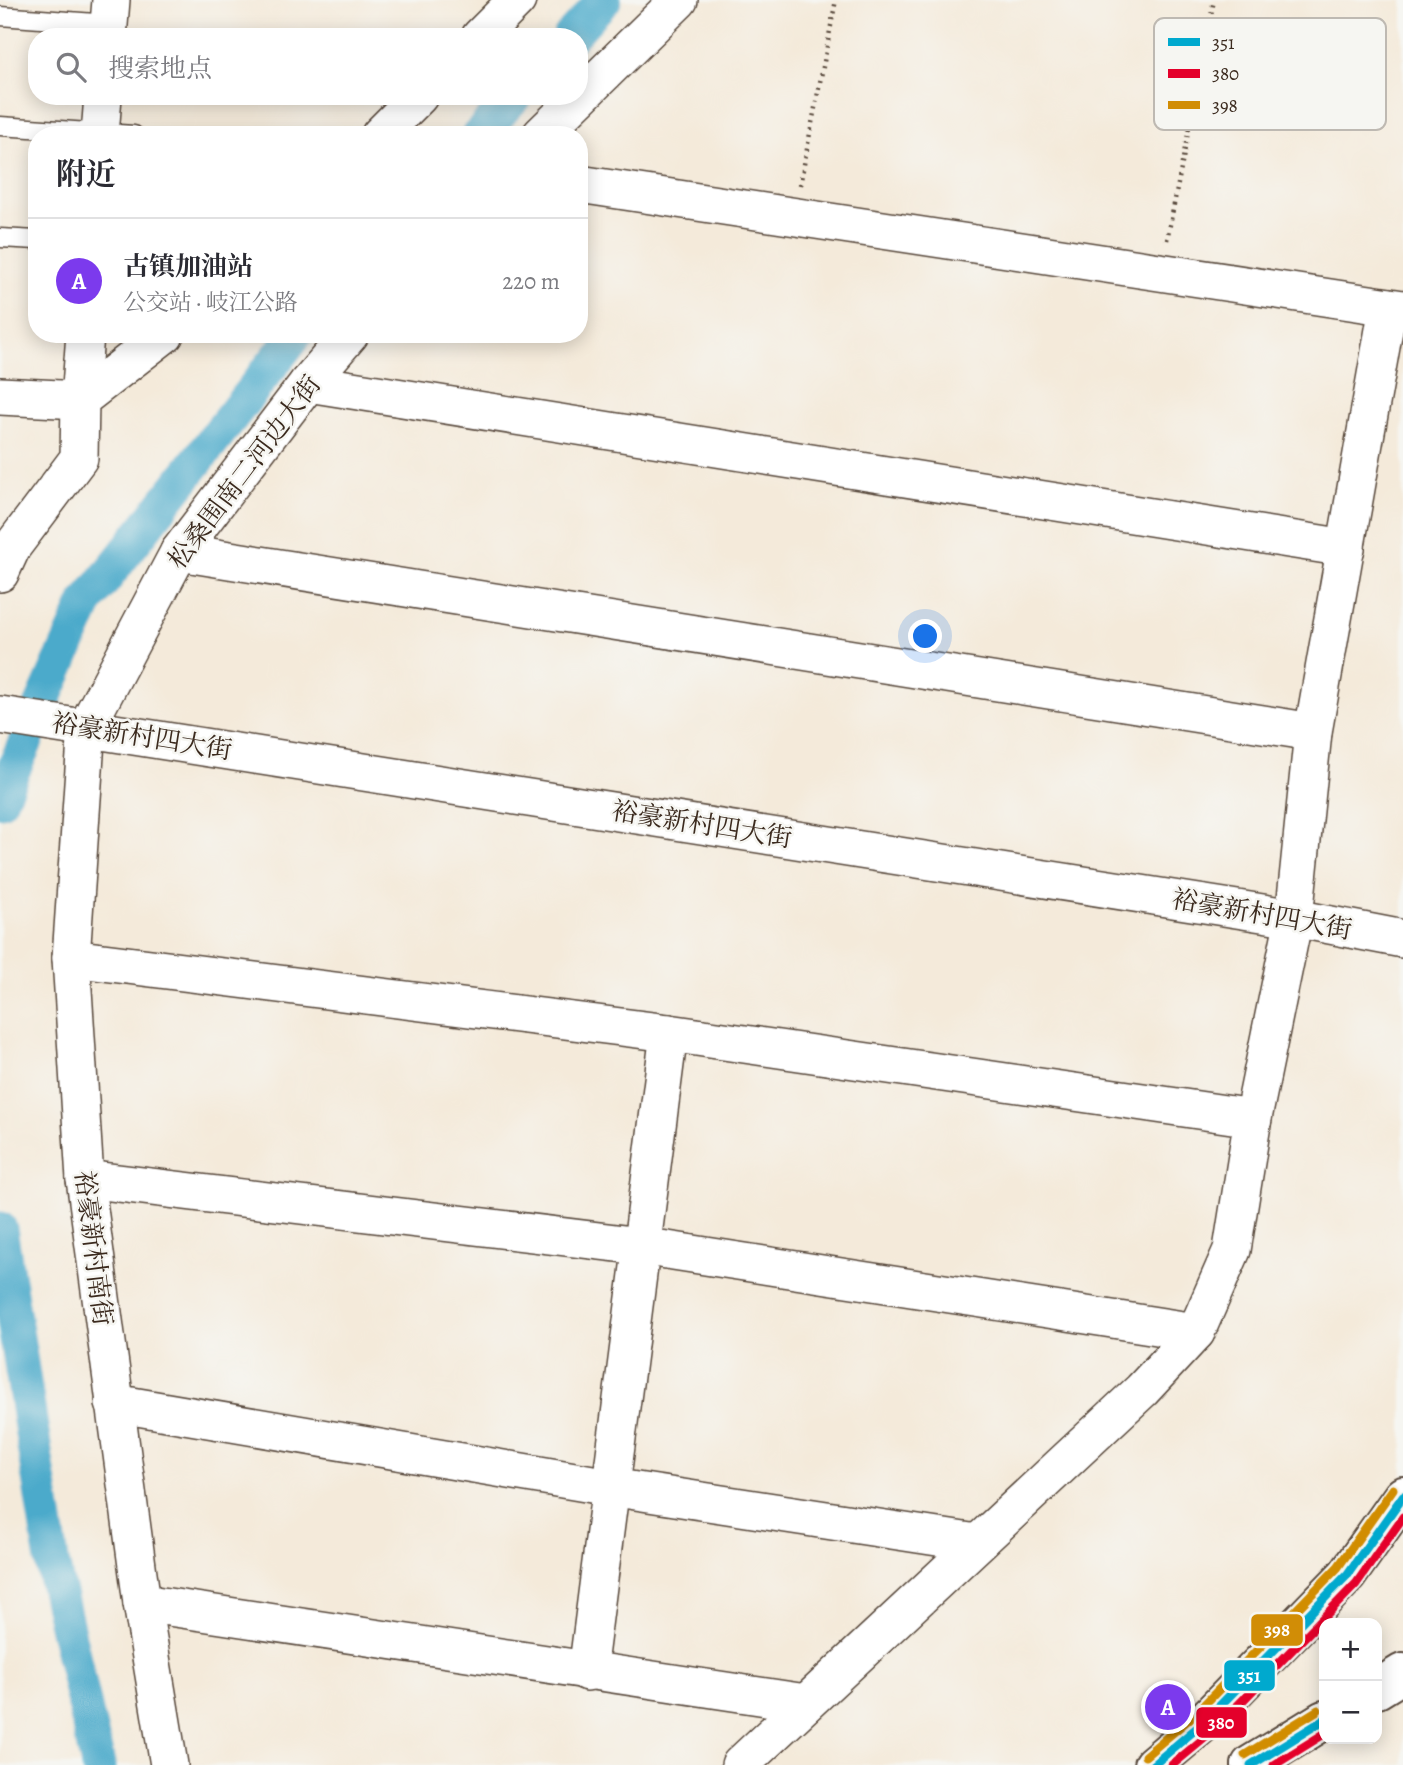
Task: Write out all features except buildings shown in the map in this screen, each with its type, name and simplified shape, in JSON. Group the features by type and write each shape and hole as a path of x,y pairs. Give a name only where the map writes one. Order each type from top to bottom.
{"main road":[{"path":"1153,1765 1204,1722 1347,1575 1403,1496"},
{"path":"1382,1686 1403,1673"},
{"path":"1251,1765 1319,1723"}],"street":[{"path":"489,28 517,0"},
{"path":"588,89 679,0"},
{"path":"389,126 410,105"},
{"path":"550,126 572,105"},
{"path":"588,185 1396,308 1346,548 1313,732 1294,918 1253,1118 1232,1250 1196,1332 1142,1390 740,1765"},
{"path":"0,573 12,547 79,458 84,343"},
{"path":"0,396 80,400 153,343"},
{"name":"松桑围南二河边大街","path":"87,726 179,552 308,383 342,343"},
{"path":"308,383 1346,548"},
{"path":"179,552 1313,732"},
{"name":"裕豪新村四大街","path":"0,715 87,726 1294,918 1403,939"},
{"name":"裕豪新村南街","path":"87,726 71,958 85,1179 142,1603 169,1765"},
{"path":"71,958 669,1033 1253,1118"},
{"path":"587,1672 669,1033"},
{"path":"85,1179 641,1246 1196,1332"},
{"path":"114,1404 610,1487 977,1543"},
{"path":"142,1603 806,1703"}],"lane":[{"path":"0,16 109,20"},
{"path":"0,126 110,124"},
{"path":"0,238 28,240"}],"path":[{"path":"794,217 836,0"},
{"path":"1210,18 1214,0"},
{"path":"1161,272 1189,130"}],"waterway":[{"path":"578,28 604,0"},
{"path":"487,126 507,105"},
{"path":"0,800 87,602 289,343"},
{"path":"0,1229 53,1567 98,1765"}],"transit line":[{"name":"398","path":"1145,1756 1196,1713 1338,1567 1393,1489"},
{"name":"351","path":"1153,1765 1204,1722 1347,1575 1403,1496"},
{"name":"380","path":"1172,1765 1213,1731 1356,1584 1403,1517"},
{"name":"398","path":"1245,1755 1318,1710"},
{"name":"351","path":"1251,1765 1319,1723"},
{"name":"380","path":"1274,1765 1319,1737"}],"place":[{"name":"古镇加油站","path":"1168,1707"}]}
